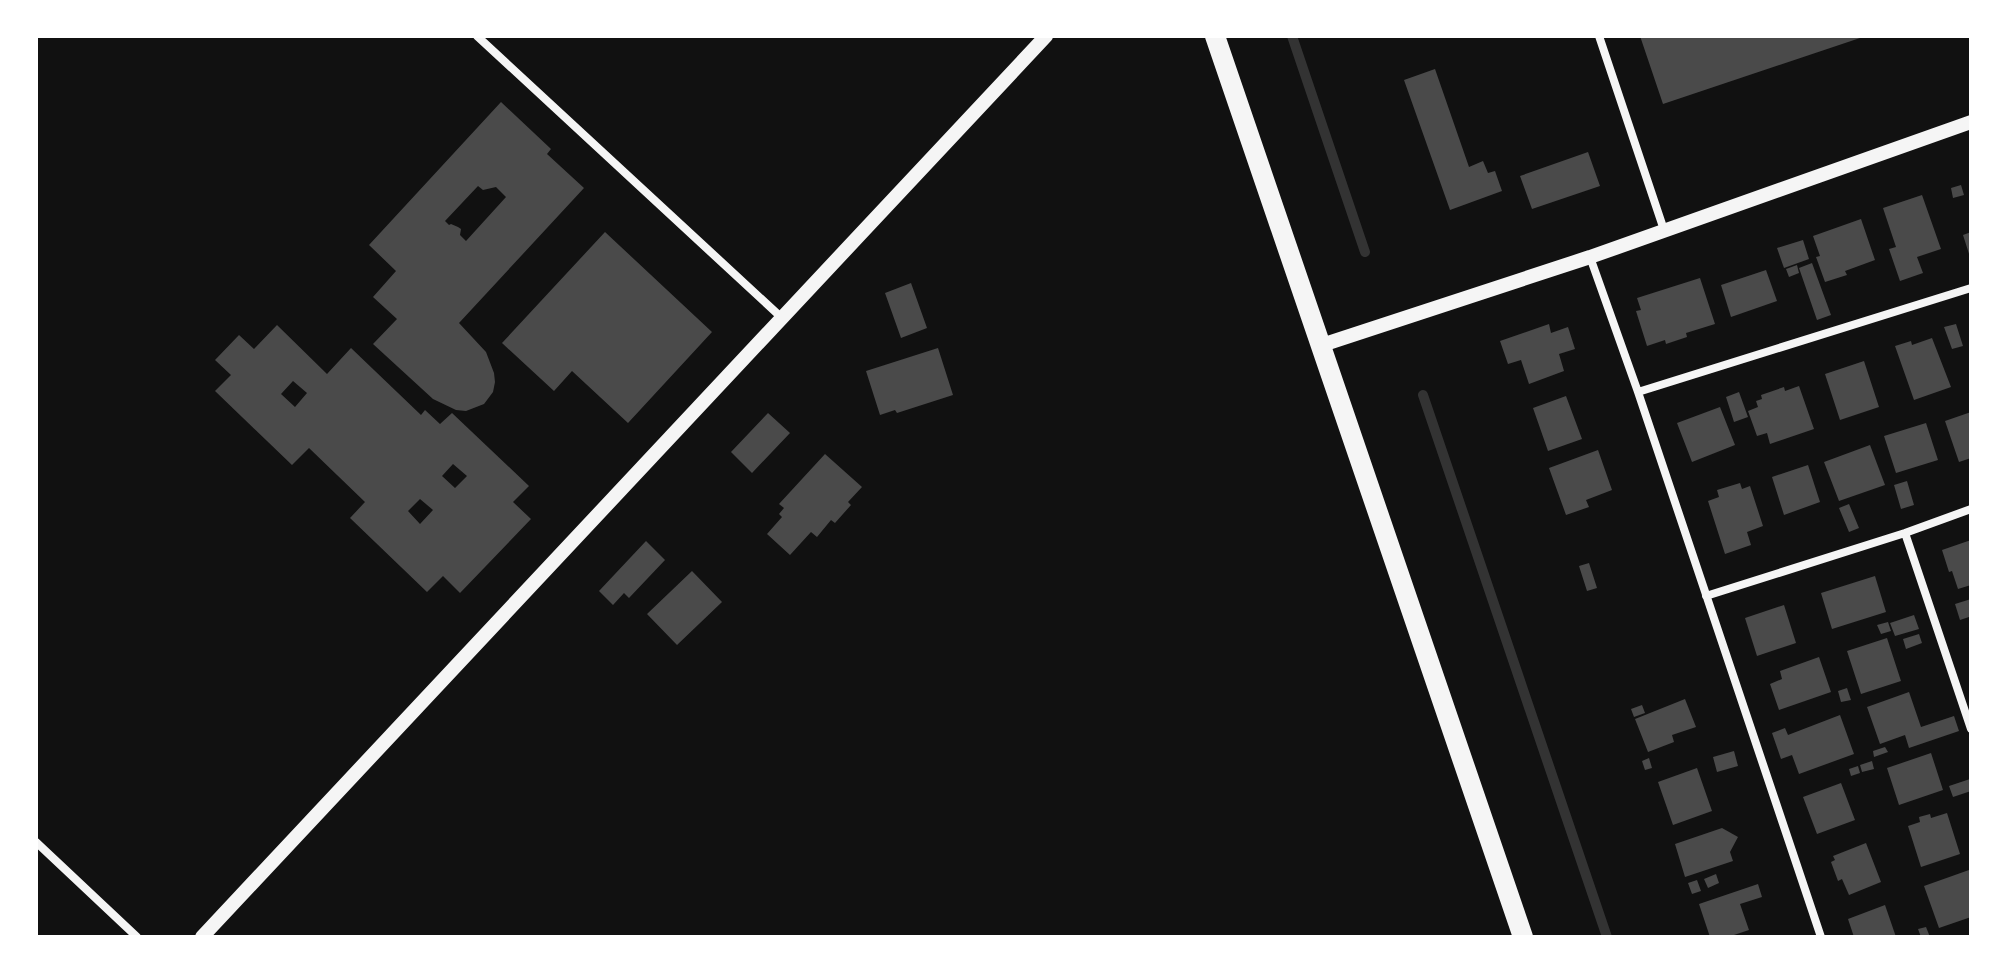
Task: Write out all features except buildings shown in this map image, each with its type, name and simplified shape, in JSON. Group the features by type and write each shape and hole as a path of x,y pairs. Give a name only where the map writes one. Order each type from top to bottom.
{"main road":[{"path":"1215,36 1523,937"}],"street":[{"path":"477,36 782,318"},
{"path":"202,937 1046,36"},
{"path":"1599,36 1664,230"},
{"path":"1322,345 1590,257 1971,122"},
{"path":"1590,257 1821,937"},
{"path":"1638,392 1971,288"},
{"path":"1706,596 1971,509"},
{"path":"1905,533 1971,729"},
{"path":"36,842 137,937"}],"waterway":[{"path":"1292,36 1365,252"},
{"path":"1423,395 1607,937"}]}
